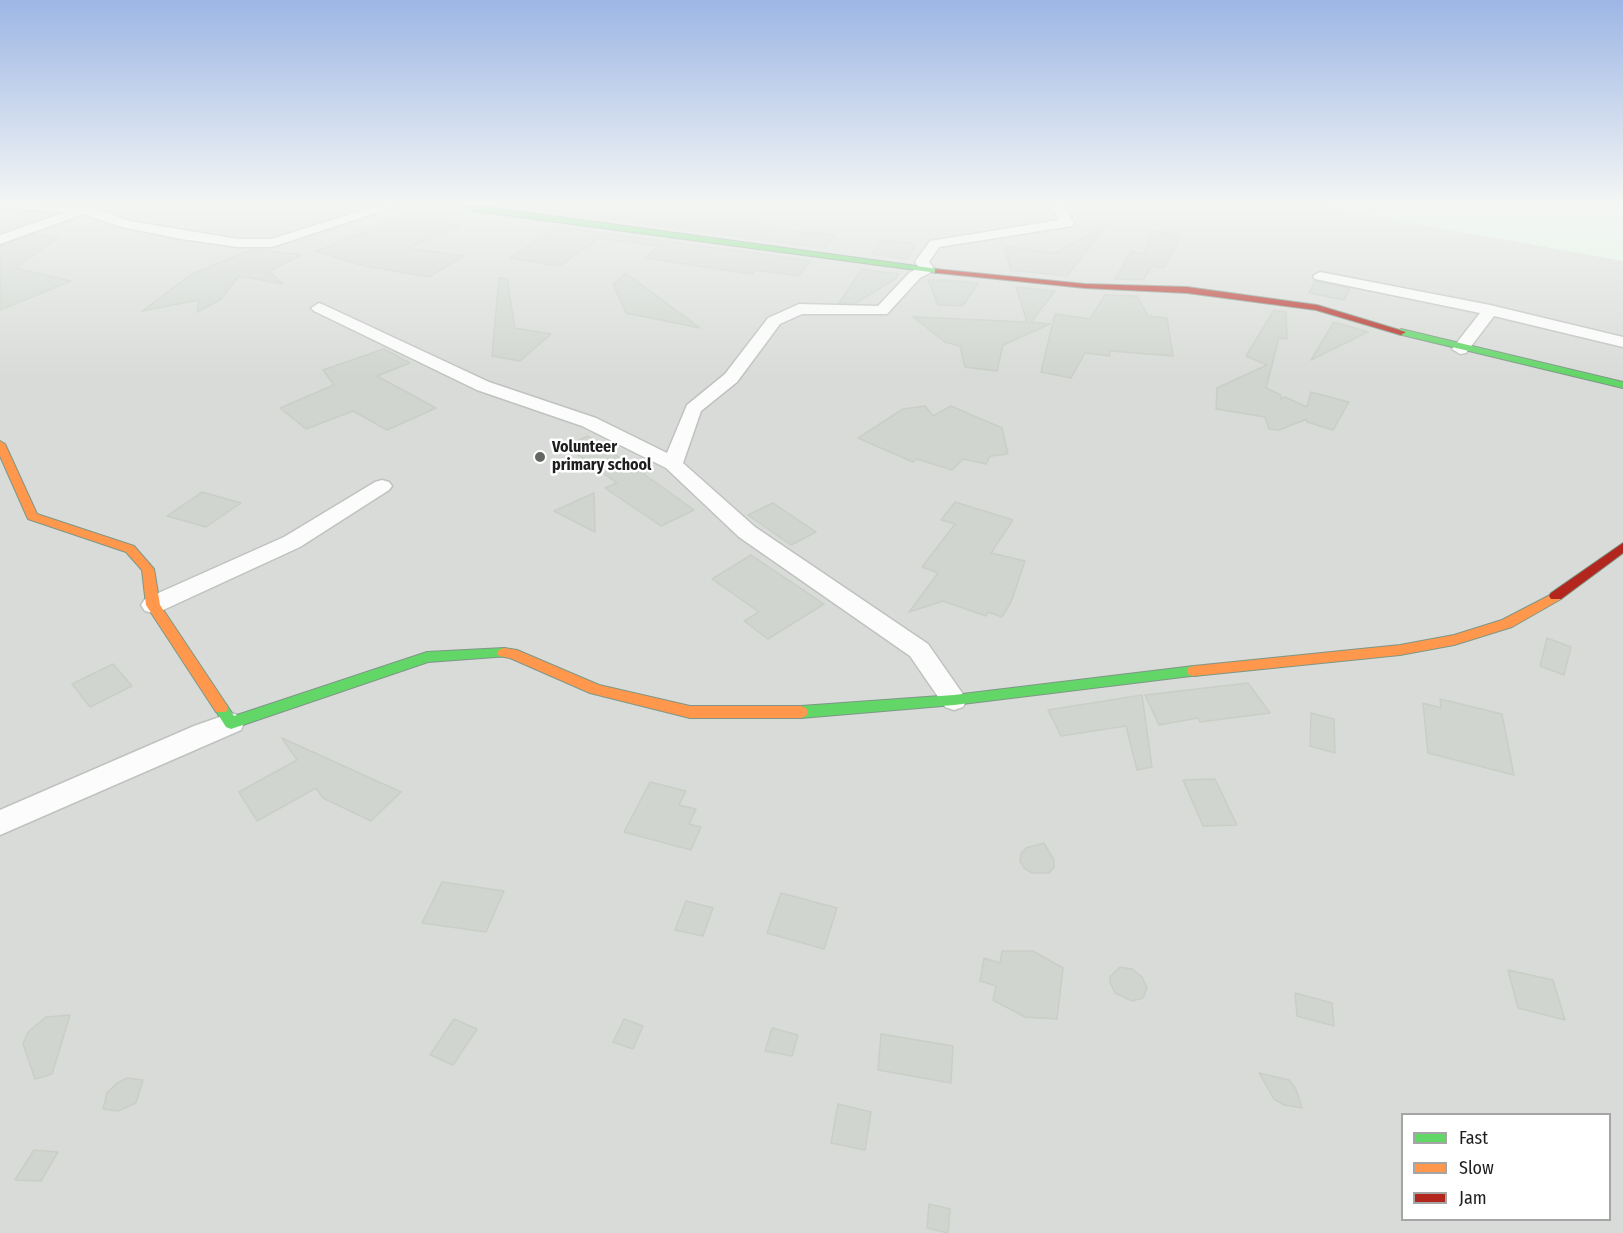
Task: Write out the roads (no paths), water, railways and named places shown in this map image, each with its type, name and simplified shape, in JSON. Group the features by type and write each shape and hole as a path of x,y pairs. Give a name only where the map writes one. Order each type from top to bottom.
{"street":[{"path":"863,261 928,270 1085,285 1187,290 1307,306 1460,349 1568,370 1623,385"},
{"path":"923,261 928,270"},
{"path":"673,464 693,409 731,378 774,321 799,309 882,311 915,275 928,270"},
{"path":"1320,276 1490,310 1623,342"},
{"path":"319,308 483,386 589,422 673,464 747,532 919,650 954,700"},
{"path":"1460,349 1490,310"},
{"path":"0,444 32,516 130,549 148,570 153,605 231,723"},
{"path":"153,605 292,542 382,486"},
{"path":"0,823 204,733 428,657 512,653 595,689 690,712 819,711 954,700 1201,670 1418,649 1494,630 1539,608 1618,556"}],"place":[{"name":"Volunteer primary school","path":"540,457"}]}
